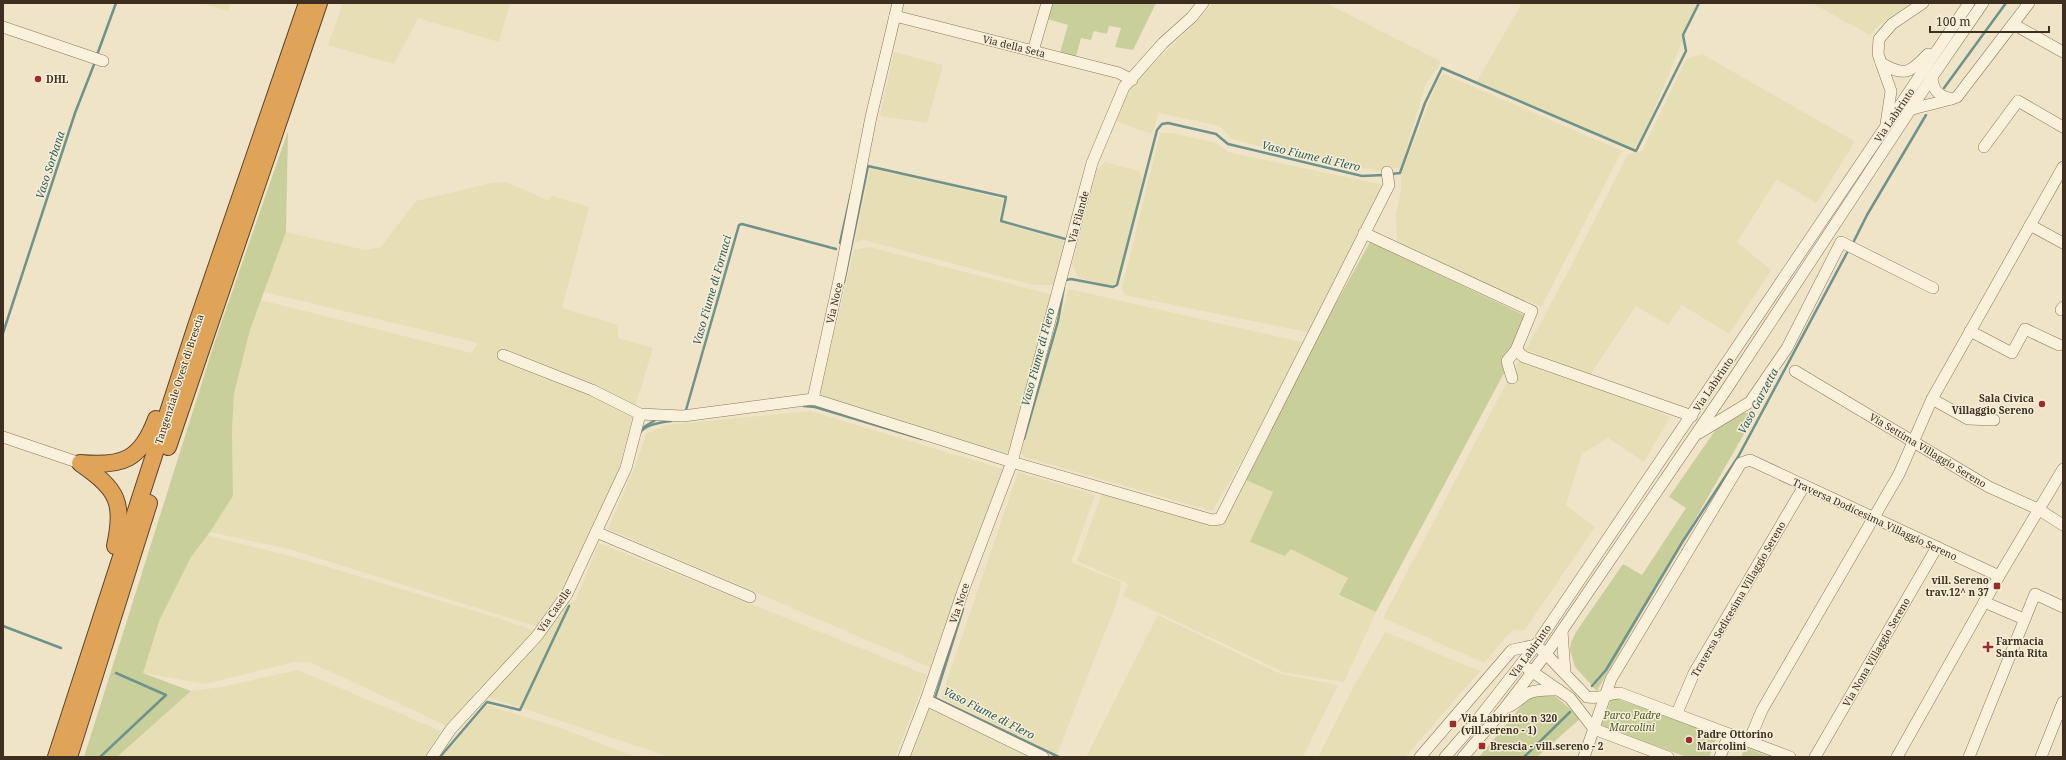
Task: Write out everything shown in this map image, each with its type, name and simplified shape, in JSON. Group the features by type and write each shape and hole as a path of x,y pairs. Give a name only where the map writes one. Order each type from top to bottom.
{"highway":[{"name":"Tangenziale Ovest di Brescia","path":"56,757 196,326 307,3"},
{"name":"Tangenziale Ovest di Brescia","path":"69,757 153,491 319,3"},
{"path":"80,463 100,465 115,464 136,453 147,439 182,349 196,326"},
{"path":"80,463 109,486 115,496 119,510 118,529 103,586 99,624"}],"street":[{"name":"Via Noce","path":"813,399 841,271 871,117 898,3"},
{"path":"1033,51 1047,3"},
{"name":"Via Filande","path":"1012,462 1092,164 1124,87 1132,80 1162,43 1192,18 1204,3"},
{"path":"1885,128 1891,91 1877,47 1884,31 1923,3"},
{"name":"Via Labirinto","path":"1445,757 1480,718 1536,646 1969,3"},
{"name":"Via Labirinto","path":"1463,757 1504,709 1562,631 1695,435 1932,77 1983,3"},
{"name":"Via Labirinto","path":"1910,110 1931,103 1943,102 1951,99 1962,91 2029,3"},
{"name":"Via della Seta","path":"895,16 1119,73 1132,80"},
{"path":"2013,24 2063,52"},
{"path":"3,27 103,61"},
{"path":"1881,63 1901,72 1910,71 1916,68 1928,54 1939,49"},
{"path":"1932,77 1933,85 1937,94 1951,99"},
{"path":"1984,146 2018,101 2063,127"},
{"path":"1749,741 1762,710 1899,474 1932,399 2063,168"},
{"path":"503,355 592,390 640,414 683,416 813,399 1012,462 1212,520 1220,519 1389,185 1387,172"},
{"path":"2030,224 2063,243"},
{"path":"1835,225 1847,245 1933,288"},
{"path":"1364,233 1532,311 1516,350 1508,361 1512,378"},
{"path":"1695,435 1750,402 1787,348 1847,245"},
{"path":"1970,331 2012,353 2025,329 2059,345"},
{"path":"1516,350 1524,357 1692,416"},
{"name":"Via Settima Villaggio Sereno","path":"1795,371 1912,442 1990,487 2038,509 2063,525"},
{"path":"1932,399 1968,419 1994,420"},
{"name":"Via Caselle","path":"432,757 451,729 536,636 563,600 626,468 640,414"},
{"path":"3,437 80,463"},
{"name":"Traversa Dodicesima Villaggio Sereno","path":"1605,695 1611,679 1741,463 1750,460 1999,576"},
{"name":"Via Noce","path":"904,757 926,700 963,591 1012,462"},
{"path":"1897,757 1984,602 2063,469"},
{"name":"Traversa Sedicesima Villaggio Sereno","path":"1677,713 1694,674 1804,486"},
{"path":"596,532 750,597"},
{"name":"Via Nona Villaggio Sereno","path":"1815,757 1937,548"},
{"path":"1969,757 2035,594 2063,607"},
{"path":"1984,602 2024,619"},
{"path":"1562,631 1566,674"},
{"path":"1668,757 1594,730 1570,698 1521,664 1516,649 1536,646 1566,674 1587,697 1594,699 1612,693 1620,693 1677,713 1790,757"},
{"name":"Via Labirinto","path":"1420,757 1512,650 1516,649"},
{"path":"1504,709 1517,704 1526,695 1535,691 1559,690"},
{"path":"1584,757 1605,695"},
{"path":"926,700 1043,757"},
{"path":"2041,757 2063,702"},
{"path":"1720,757 1729,734"}],"shaded area":[{"path":"202,3 231,3 228,11"},
{"path":"343,3 510,3 499,42 418,18 394,64 328,45"},
{"path":"1213,3 1326,3 1441,62 1425,86 1401,167 1380,171 1298,156 1232,139 1219,126 1159,113 1152,134 1116,121 1124,98 1143,74 1193,25"},
{"path":"1522,3 1698,3 1641,141 1632,150 1477,81"},
{"path":"1812,3 1912,3 1879,25 1870,35"},
{"path":"894,52 943,65 927,123 880,116"},
{"path":"1702,54 1854,141 1850,150 1816,203 1777,179 1737,242 1771,270 1729,334 1682,305 1668,325 1636,306 1590,375 1526,350 1628,154 1642,151 1686,59"},
{"path":"1444,74 1622,151 1541,307 1397,245 1396,214 1401,189 1401,175 1438,80"},
{"path":"1160,133 1172,133 1216,143 1228,152 1384,185 1311,333 1125,295 1122,288"},
{"path":"1105,162 1139,171 1142,180 1119,282 1116,287 1079,278 1072,265 1097,169"},
{"path":"870,168 1003,199 998,222 1068,242 1055,285 1033,285 864,240 855,242"},
{"path":"506,182 547,200 552,196 589,207 562,308 618,325 618,338 653,348 633,414 618,474 561,594 538,627 289,549 210,532 233,496 232,430 234,394 250,330 261,300 471,353 478,343 264,292 286,232 365,250 381,247 416,201 492,183"},
{"path":"869,247 1053,295 1009,452 1006,453 823,397 820,392 854,250"},
{"path":"1069,289 1305,343 1236,471 1212,511 1024,457 1021,453"},
{"path":"1518,361 1623,397 1670,417 1644,462 1608,438 1582,453 1566,505 1595,527 1524,631 1513,629 1484,663 1383,618"},
{"path":"810,411 1003,469 930,667 608,529 637,461 646,434 666,425"},
{"path":"1018,472 1095,495 1071,562 1121,582 1118,599 1057,754 941,698"},
{"path":"1244,479 1273,492 1264,510 1291,549 1348,578 1339,596 1376,612 1344,682 1283,672 1123,596 1128,584 1077,561 1103,491 1218,525"},
{"path":"207,535 301,559 498,618 535,631 447,726 310,662 294,662 205,684 143,673 160,619 191,557"},
{"path":"599,543 927,675 895,757 670,757 488,697 539,638 566,602 575,602"},
{"path":"1158,615 1281,674 1338,685 1303,757 1086,757"},
{"path":"1385,632 1480,671 1405,757 1318,757 1352,690"},
{"path":"298,670 441,731 425,757 117,757 191,691 222,687"},
{"path":"486,705 555,726 636,757 442,757"},
{"path":"929,709 1031,757 911,757"}],"green space":[{"path":"1050,3 1156,3 1133,50 1115,47 1121,28 1109,26 1107,34 1094,31 1091,40 1081,38 1075,60 1059,56 1068,25 1044,18"},
{"path":"288,131 286,232 250,330 234,394 232,430 233,496 210,532 191,557 160,619 143,673 191,691 117,757 84,757 214,344"},
{"path":"1370,242 1533,319 1376,612 1339,595 1348,578 1291,549 1285,556 1250,542 1273,492 1244,479 1319,334"},
{"path":"1735,413 1756,413 1597,691 1575,667 1570,650 1571,642 1576,632 1623,564 1642,575 1686,508 1669,497 1721,422"},
{"path":"1553,694 1581,718 1537,757 1479,757 1529,697"},
{"name":"Parco Padre Marcolini","path":"1612,697 1718,735 1709,757 1687,757 1601,727"},
{"path":"1745,747 1770,757 1741,757"}],"waterway":[{"name":"Vaso Sorbana","path":"97,55 116,3"},
{"name":"Vaso Fiume di Flero","path":"1391,174 1400,173 1425,103 1442,68 1636,151 1686,51 1683,35 1699,3"},
{"name":"Vaso Garzetta","path":"1944,88 2006,3"},
{"name":"Vaso Sorbana","path":"3,333 75,113 95,62"},
{"name":"Vaso Garzetta","path":"1852,245 1867,215 1926,115"},
{"name":"Vaso Fiume di Flero","path":"1066,280 1071,279 1113,287 1117,285 1157,130 1162,124 1168,123 1216,134 1228,144 1362,176 1384,175"},
{"path":"844,282 868,166 1006,197 1001,221 1069,240"},
{"name":"Vaso Fiume di Fornaci","path":"840,243 851,193"},
{"name":"Vaso Fiume di Fornaci","path":"686,410 739,225 742,224 836,249"},
{"name":"Vaso Garzetta","path":"1592,686 1606,670 1683,541 1738,457 1849,249"},
{"name":"Vaso Fiume di Flero","path":"1024,439 1058,321 1064,287"},
{"path":"804,406 815,407 922,439"},
{"name":"Vaso Fiume di Fornaci","path":"644,427 657,419"},
{"name":"Vaso Fiume di Fornaci","path":"640,433 646,427 671,421"},
{"name":"Vaso Fiume di Fornaci","path":"440,757 487,702 520,710 569,606"},
{"name":"Vaso Fiume di Flero","path":"963,609 935,698 1059,757"},
{"path":"3,626 61,648"},
{"path":"100,757 166,695 116,673"},
{"name":"Vaso Garzetta","path":"1524,757 1570,712"}],"place":[{"name":"DHL","path":"38,79"},
{"name":"Sala Civica Villaggio Sereno","path":"2042,404"},
{"name":"vill. Sereno trav.12^ n 37","path":"1997,586"},
{"name":"Farmacia Santa Rita","path":"1988,647"},
{"name":"Via Labirinto n 320 (vill.sereno - 1)","path":"1453,724"},
{"name":"Padre Ottorino Marcolini","path":"1689,740"},
{"name":"Brescia - vill.sereno - 2","path":"1482,746"}]}
